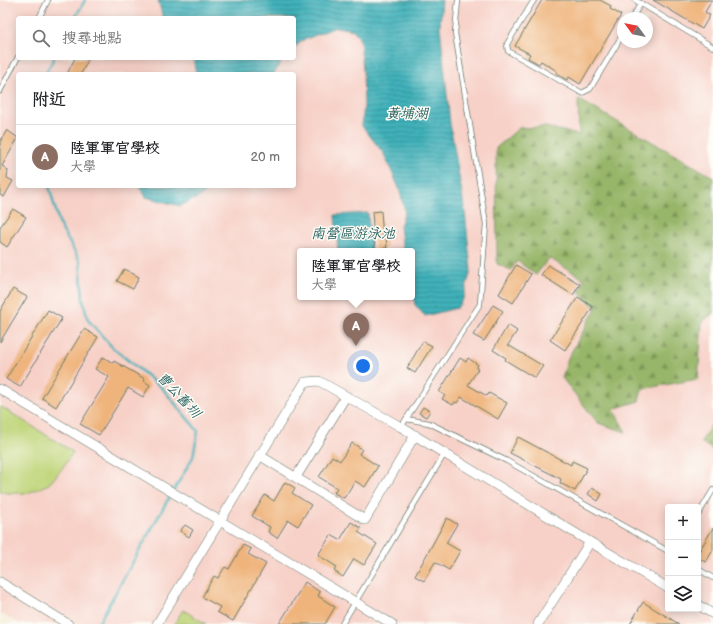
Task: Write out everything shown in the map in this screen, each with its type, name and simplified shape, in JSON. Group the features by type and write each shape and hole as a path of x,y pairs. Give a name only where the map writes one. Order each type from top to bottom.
{"street":[{"path":"157,624 305,382 319,381 346,396 404,423 415,435 665,586"},
{"path":"0,389 392,624"},
{"path":"296,477 346,396"},
{"path":"259,456 365,520 415,435"},
{"path":"538,624 590,542"},
{"path":"0,582 68,624"},
{"path":"701,608 713,614"}],"lane":[{"path":"40,16 48,0"},
{"path":"404,423 480,304 486,224 455,33 458,2 463,0"},
{"path":"534,0 507,44 508,51 582,93 590,89 617,44"},
{"path":"635,0 713,47"},
{"path":"636,12 641,3"},
{"path":"0,91 16,60"},
{"path":"404,423 429,423 507,461 665,549"},
{"path":"342,624 444,453"},
{"path":"701,510 713,490"},
{"path":"701,571 713,578"}],"shaded area":[{"path":"0,0 713,0 713,624 21,624 0,613"}],"green space":[{"path":"578,99 713,177 713,313 702,322 698,379 642,389 639,401 613,409 626,432 598,423 562,378 568,358 596,308 579,293 584,279 549,258 536,275 517,261 511,270 497,264 496,148 519,128 546,127 579,135"},
{"path":"0,406 73,452 49,484 28,493 7,493 0,491"},
{"path":"713,422 713,450 701,442"},
{"path":"183,610 206,624 174,624"}],"water":[{"name":"黃埔湖","path":"158,0 442,0 440,26 450,123 465,211 471,270 463,299 457,308 425,316 415,305 415,248 403,248 400,226 405,211 399,188 384,154 362,126 364,105 363,71 360,40 354,30 336,27 301,41 296,47 296,16 162,16"},
{"path":"193,60 283,60 275,72 196,72"},
{"path":"140,188 208,188 203,195 180,206 146,197"},
{"name":"南營區游泳池","path":"368,213 371,248 338,248 335,215"}],"building":[{"path":"542,0 600,0 611,6 610,9 617,13 617,22 580,84 569,77 567,80 556,73 557,71 541,61 539,64 528,58 530,54 515,46"},
{"path":"653,0 712,0 705,12 710,15 702,29"},
{"path":"74,60 88,60 82,72 68,72"},
{"path":"7,130 16,137 16,142 2,166 8,170 7,178 13,181 4,197 0,195 0,142"},
{"path":"13,209 26,217 7,247 0,242 0,227"},
{"path":"381,211 383,237 386,236 387,248 375,248 372,212"},
{"path":"516,265 531,274 513,303 499,294"},
{"path":"548,265 580,284 573,295 541,275"},
{"path":"124,269 139,277 133,289 117,281"},
{"path":"13,289 27,297 0,342 0,311"},
{"path":"578,297 593,307 565,350 550,340"},
{"path":"493,305 503,311 484,341 473,335"},
{"path":"48,310 62,318 20,387 6,379"},
{"path":"508,325 517,331 508,345 543,366 535,378 505,360 506,358 493,350"},
{"path":"84,329 98,337 56,407 42,398"},
{"path":"423,341 432,346 415,373 407,368"},
{"path":"103,357 113,363 114,361 145,379 144,381 150,385 143,397 128,388 99,435 80,424 109,377 95,369"},
{"path":"460,358 466,362 468,358 478,365 476,368 478,369 468,385 487,396 489,393 507,403 498,419 461,397 457,403 455,402 453,405 442,399 445,395 439,392"},
{"path":"423,407 430,411 426,417 419,413"},
{"path":"518,437 571,465 572,461 587,468 575,491 560,483 561,479 510,453"},
{"path":"352,443 362,449 359,454 378,466 365,487 355,481 344,498 334,493 337,488 319,477 332,456 340,461"},
{"path":"285,482 295,488 292,493 311,505 298,526 288,520 277,538 268,532 270,527 252,516 265,495 274,501"},
{"path":"592,488 602,494 598,501 588,494"},
{"path":"447,518 457,524 446,543 460,551 449,570 435,562 424,581 415,576"},
{"path":"351,522 361,528 358,532 377,544 364,565 354,559 343,577 334,571 337,567 318,555 331,535 340,540"},
{"path":"185,525 193,530 189,537 180,531"},
{"path":"713,528 713,550 706,562 701,560 701,548"},
{"path":"243,545 251,549 248,554 266,564 233,621 217,612 220,607 202,597 214,576 218,578 225,567 229,569"},
{"path":"305,582 320,592 318,596 335,607 325,624 279,624"},
{"path":"643,602 679,624 630,624"}],"waterway":[{"name":"曹公舊圳","path":"76,16 85,0"},
{"name":"曹公舊圳","path":"46,72 53,60"},
{"name":"曹公舊圳","path":"50,188 60,226 80,261 83,300 88,320 113,348 162,388 198,431 193,457 174,490"},
{"name":"曹公舊圳","path":"98,624 171,494"}],"place":[{"name":"陸軍軍官學校","path":"356,346"}]}
